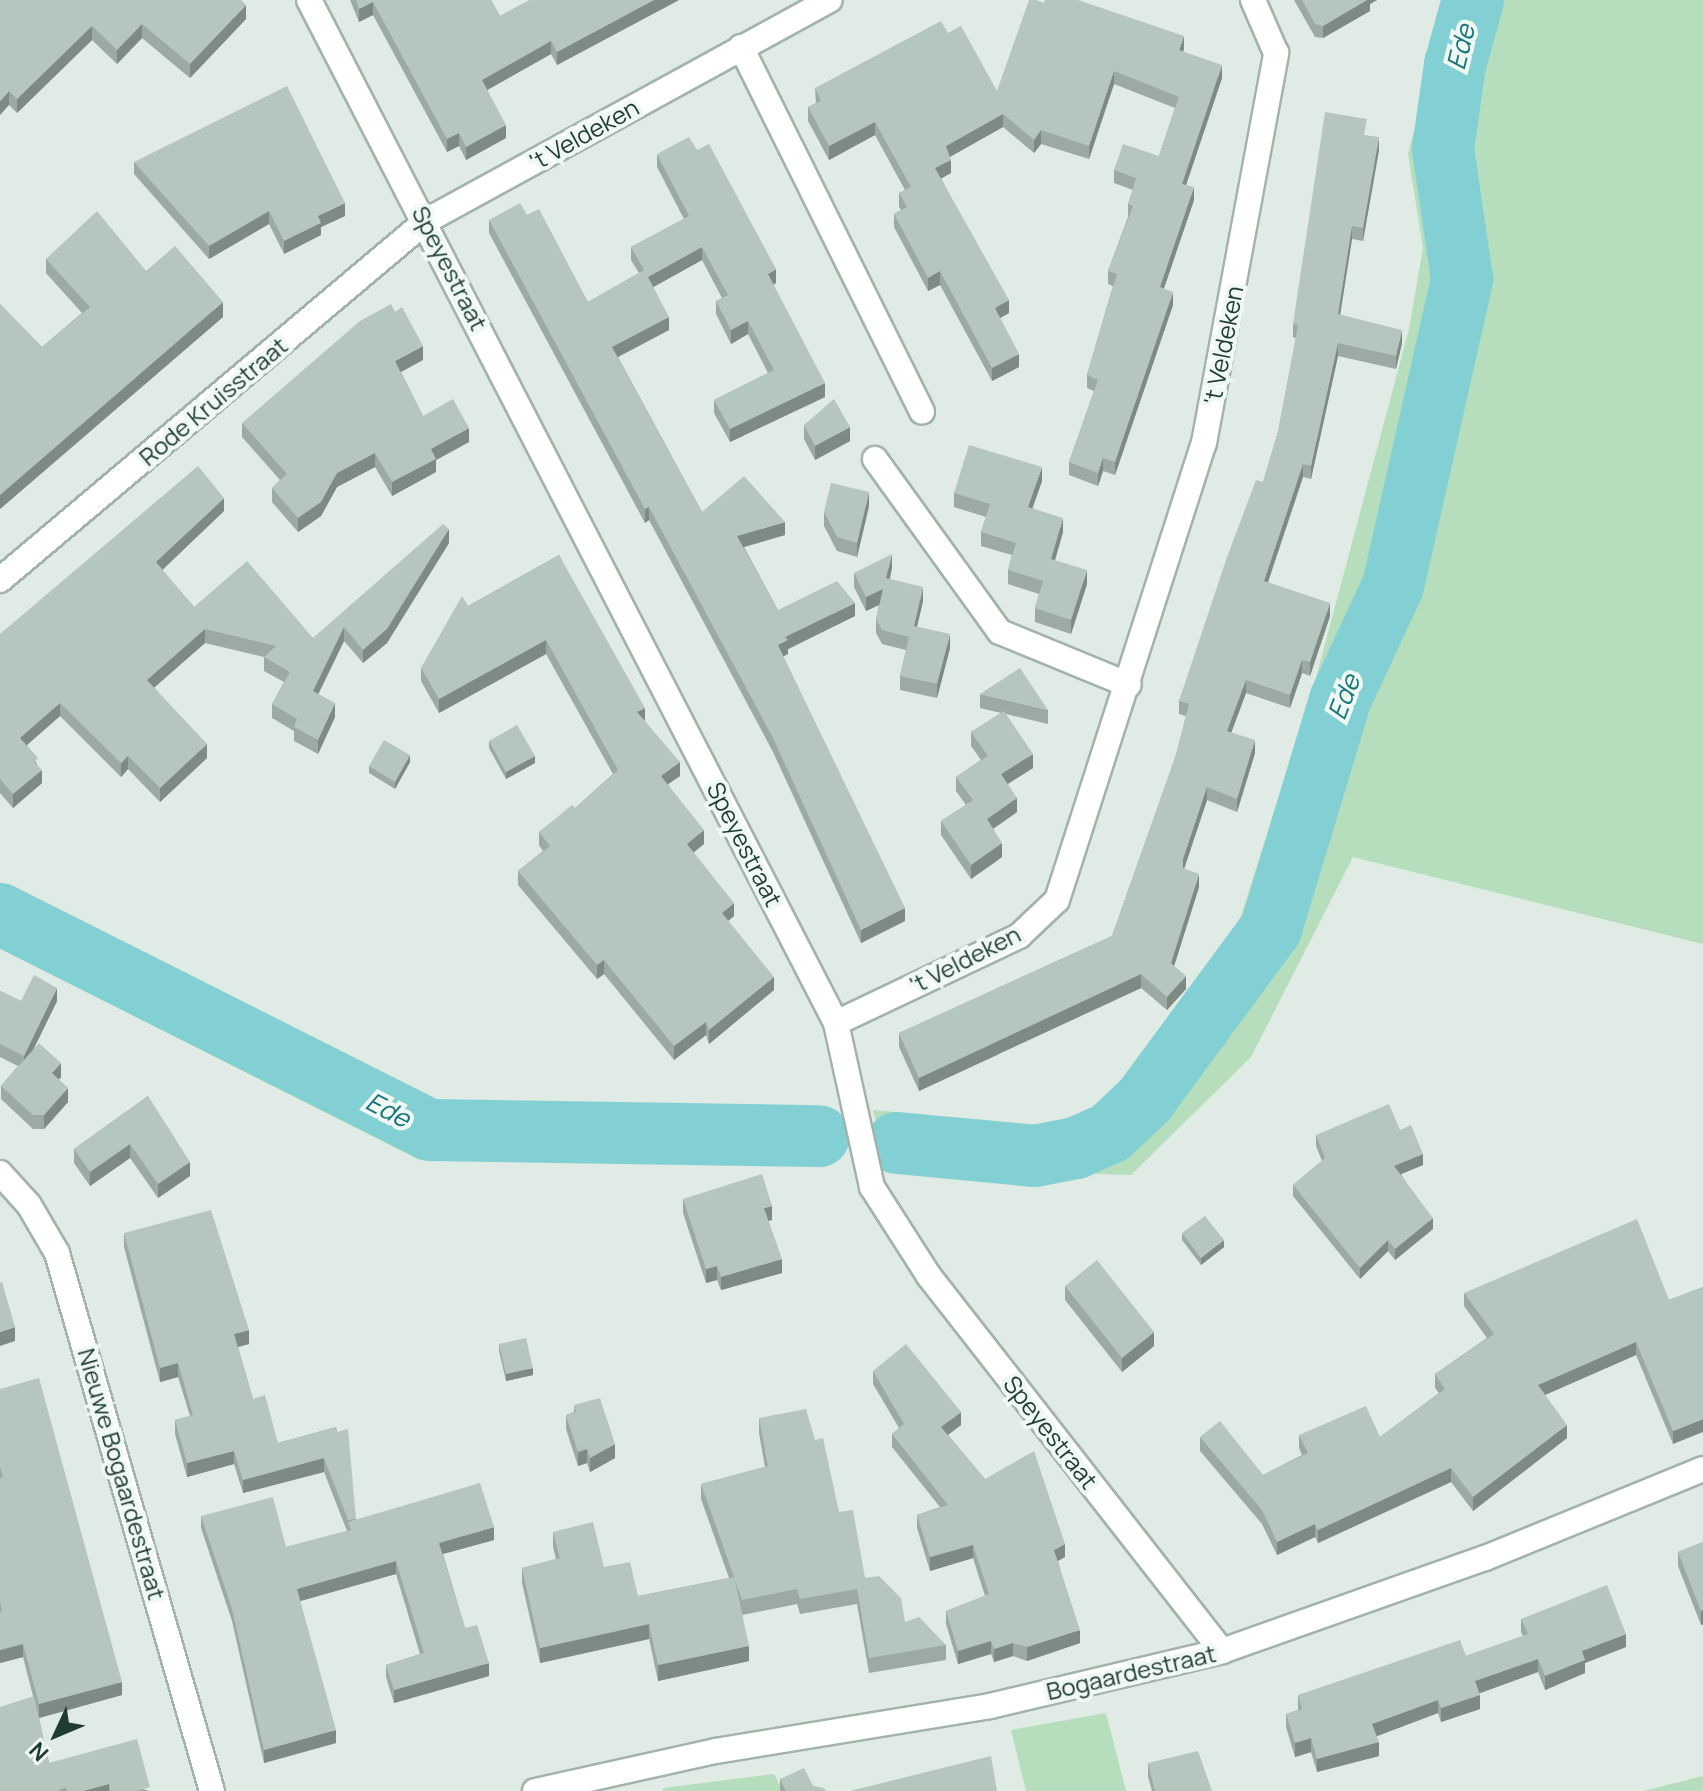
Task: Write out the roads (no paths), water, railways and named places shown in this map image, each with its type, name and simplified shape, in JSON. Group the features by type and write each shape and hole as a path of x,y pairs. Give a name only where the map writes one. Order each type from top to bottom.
{"street":[{"name":"Speyestraat","path":"309,0 426,221 836,1023 872,1187 929,1276 1222,1651"},
{"name":"'t Veldeken","path":"426,221 830,0"},
{"name":"'t Veldeken","path":"836,1023 1019,936 1057,900 1129,685 1204,443 1239,268 1276,53 1253,0"},
{"path":"741,47 922,412"},
{"name":"Rode Kruisstraat","path":"0,580 426,221"},
{"path":"875,459 1000,632 1129,685"},
{"name":"Nieuwe Bogaardestraat","path":"0,1173 29,1205 57,1253 212,1791"},
{"name":"Bogaardestraat","path":"535,1791 716,1751 990,1706 1222,1651 1485,1558 1703,1469"}],"waterway":[{"name":"Ede","path":"897,1143 1034,1156 1076,1148 1110,1133 1144,1101 1271,929 1340,700 1393,586 1462,279 1443,149 1455,65 1473,0"},
{"name":"Ede","path":"0,914 429,1130 819,1136"}]}
